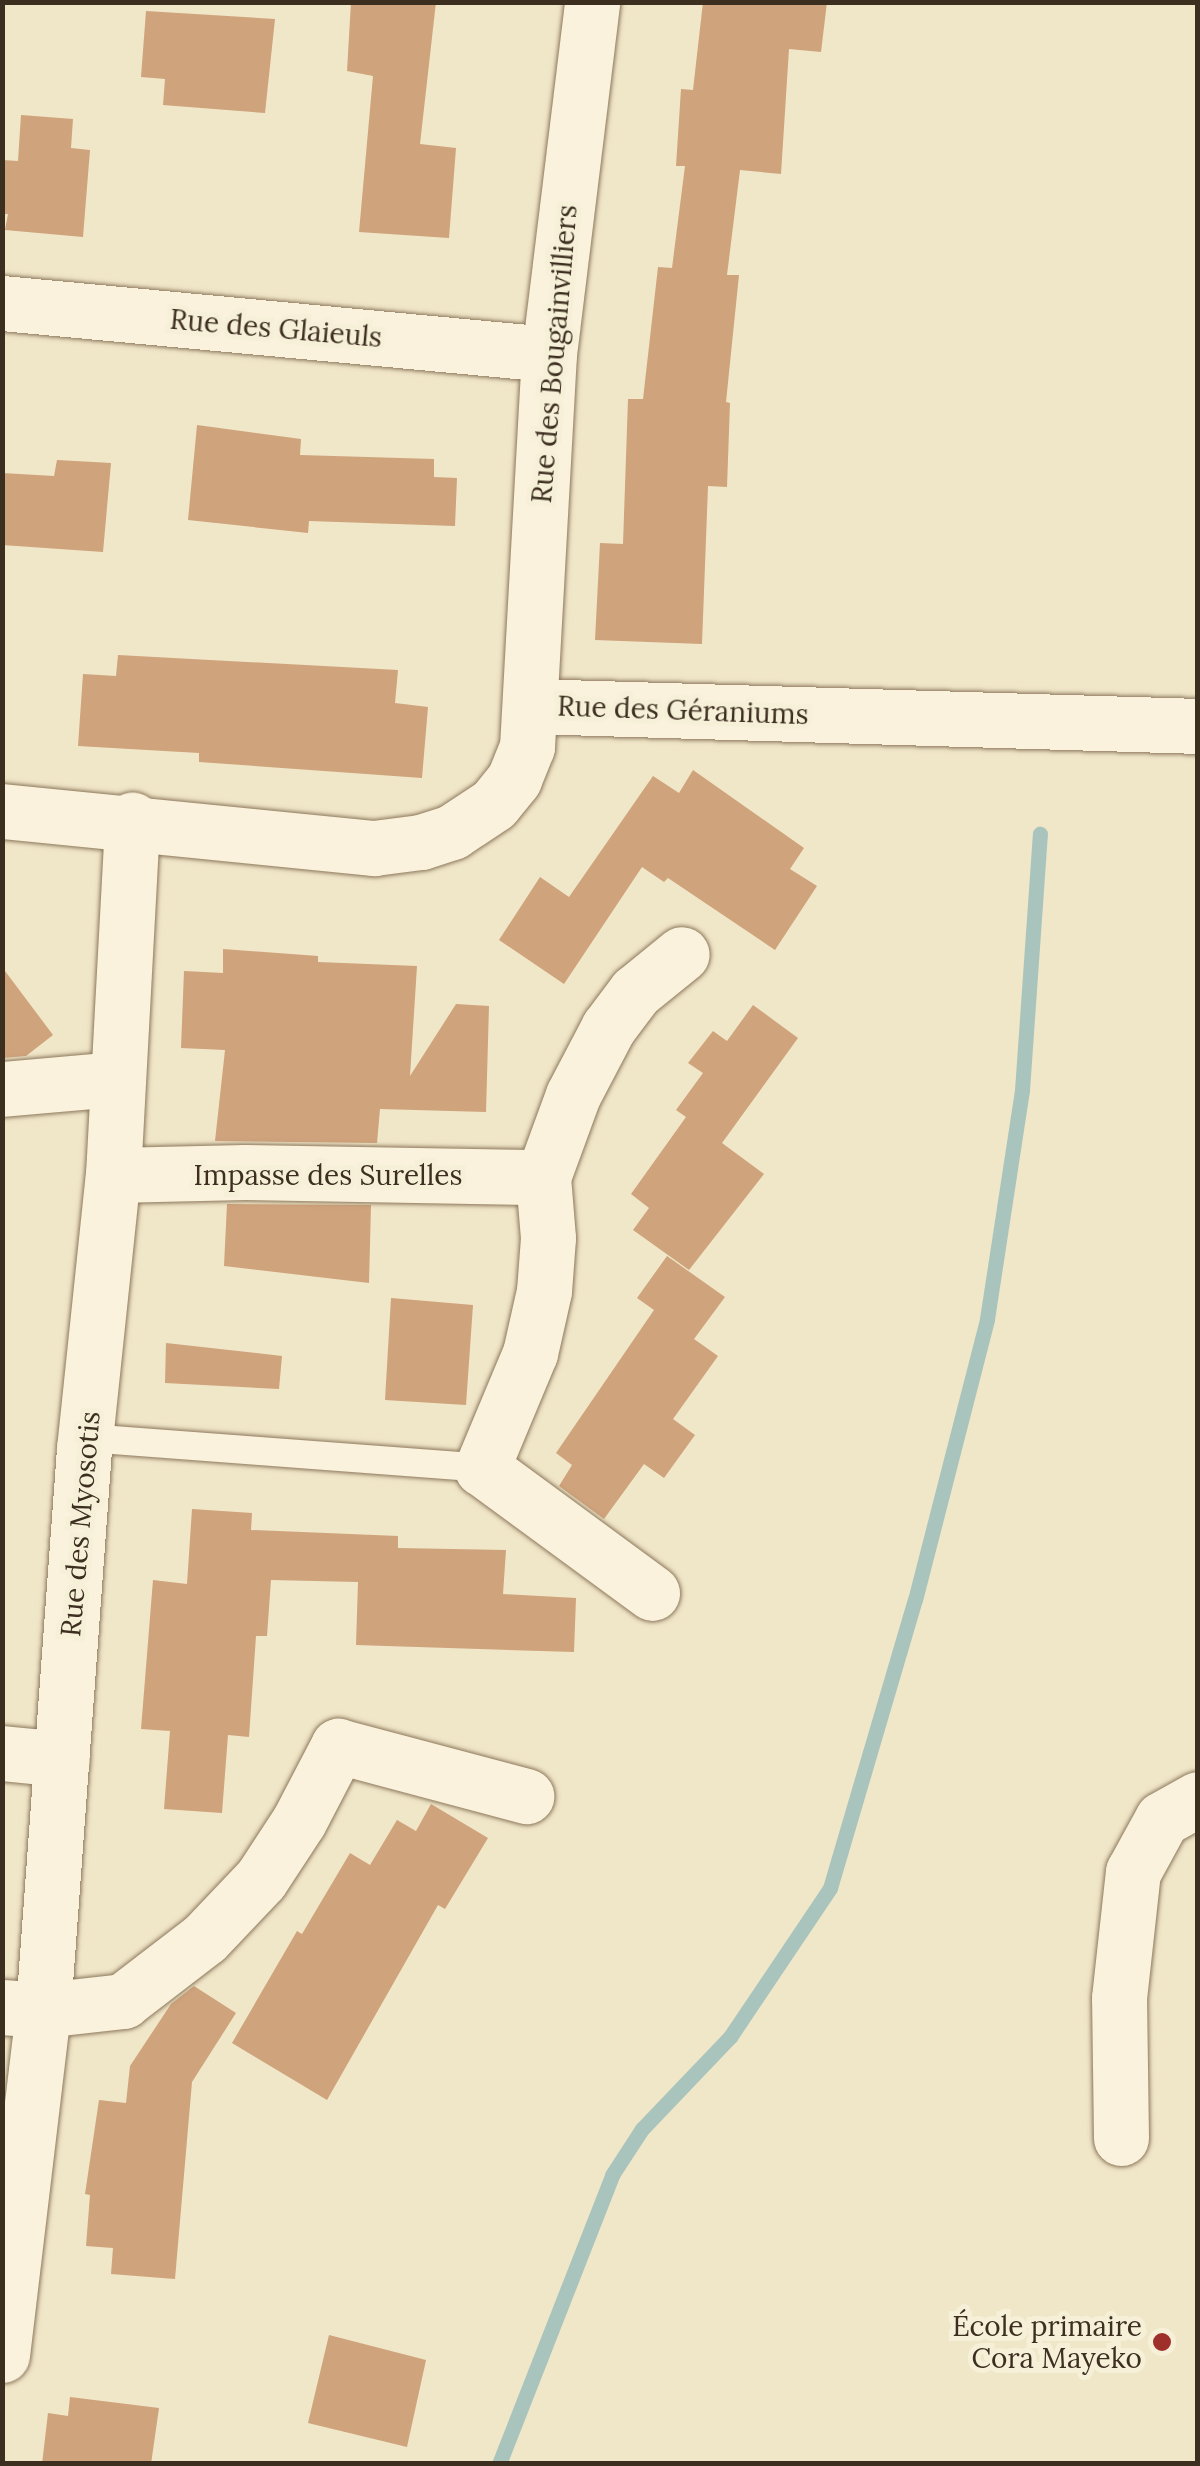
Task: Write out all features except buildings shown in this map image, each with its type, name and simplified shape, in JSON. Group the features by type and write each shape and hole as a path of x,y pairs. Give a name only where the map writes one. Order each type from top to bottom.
{"street":[{"name":"Rue des Bougainvilliers","path":"530,706 549,354 592,2"},
{"name":"Rue des Glaieuls","path":"2,303 549,354"},
{"name":"Rue des Géraniums","path":"132,820 374,848 421,842 466,823 494,804 514,779 526,747 530,706 1196,713"},
{"path":"2,811 132,820"},
{"name":"Rue des Myosotis","path":"2,2355 23,2008 62,1759 86,1438 112,1175 132,820"},
{"path":"652,1593 482,1468 530,1353 544,1291 548,1238 544,1177 574,1095 608,1028 634,992 682,954"},
{"path":"2,1089 116,1079"},
{"name":"Impasse des Surelles","path":"112,1175 245,1172 544,1177"},
{"path":"23,2008 123,2001 205,1938 261,1880 299,1821 338,1746 526,1796"},
{"path":"2,1753 62,1759"},
{"path":"1121,2138 1119,1998 1132,1872 1162,1819 1198,1799"}],"lane":[{"path":"86,1438 482,1468"}],"waterway":[{"path":"499,2464 612,2175 642,2129 730,2037 830,1888 915,1600 987,1319 1022,1090 1040,834"}],"place":[{"name":"École primaire Cora Mayeko","path":"1162,2342"}]}
